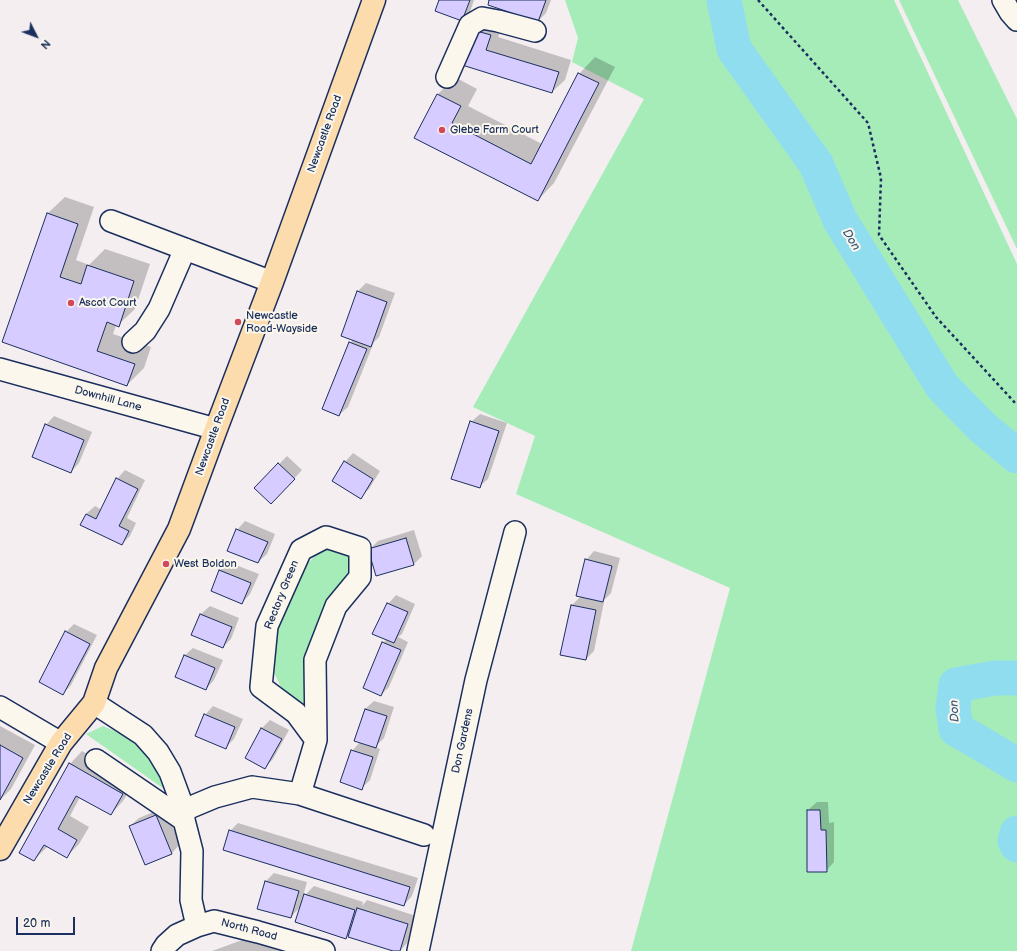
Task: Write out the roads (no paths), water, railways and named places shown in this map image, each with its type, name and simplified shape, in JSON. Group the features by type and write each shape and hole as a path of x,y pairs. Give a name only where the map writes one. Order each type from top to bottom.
{"main road":[{"name":"Newcastle Road","path":"0,850 61,743 94,704 106,668 179,528 272,282 374,0"}],"street":[{"path":"1003,0 1017,20"},
{"path":"447,77 470,25 482,18 534,31"},
{"path":"111,221 272,282"},
{"path":"133,342 145,331 159,310 185,249"},
{"name":"Downhill Lane","path":"0,369 216,429"},
{"name":"Don Gardens","path":"418,951 476,680 515,532"},
{"name":"Rectory Green","path":"300,794 316,740 315,660 336,606 360,577 360,548 326,537 301,550 267,626 260,687 296,713 316,740"},
{"path":"94,704 143,735 158,752 170,772 184,815 192,851 191,900 197,926"},
{"path":"0,708 61,743"},
{"path":"96,760 184,815"},
{"path":"184,815 215,797 252,787 300,794 424,835"},
{"name":"North Road","path":"162,951 177,935 197,926 214,921 324,951"}],"waterway":[{"name":"Don","path":"724,0 734,49 816,164 840,220 942,386 982,427 1017,456"},
{"name":"Don","path":"1017,678 995,678 956,685 953,708 956,729 1017,765"},
{"name":"Don","path":"1017,833 1015,841 1017,845"}],"place":[{"name":"Glebe Farm Court","path":"442,130"},
{"name":"Ascot Court","path":"71,303"},
{"name":"Newcastle Road-Wayside","path":"238,322"},
{"name":"West Boldon","path":"166,564"}]}
